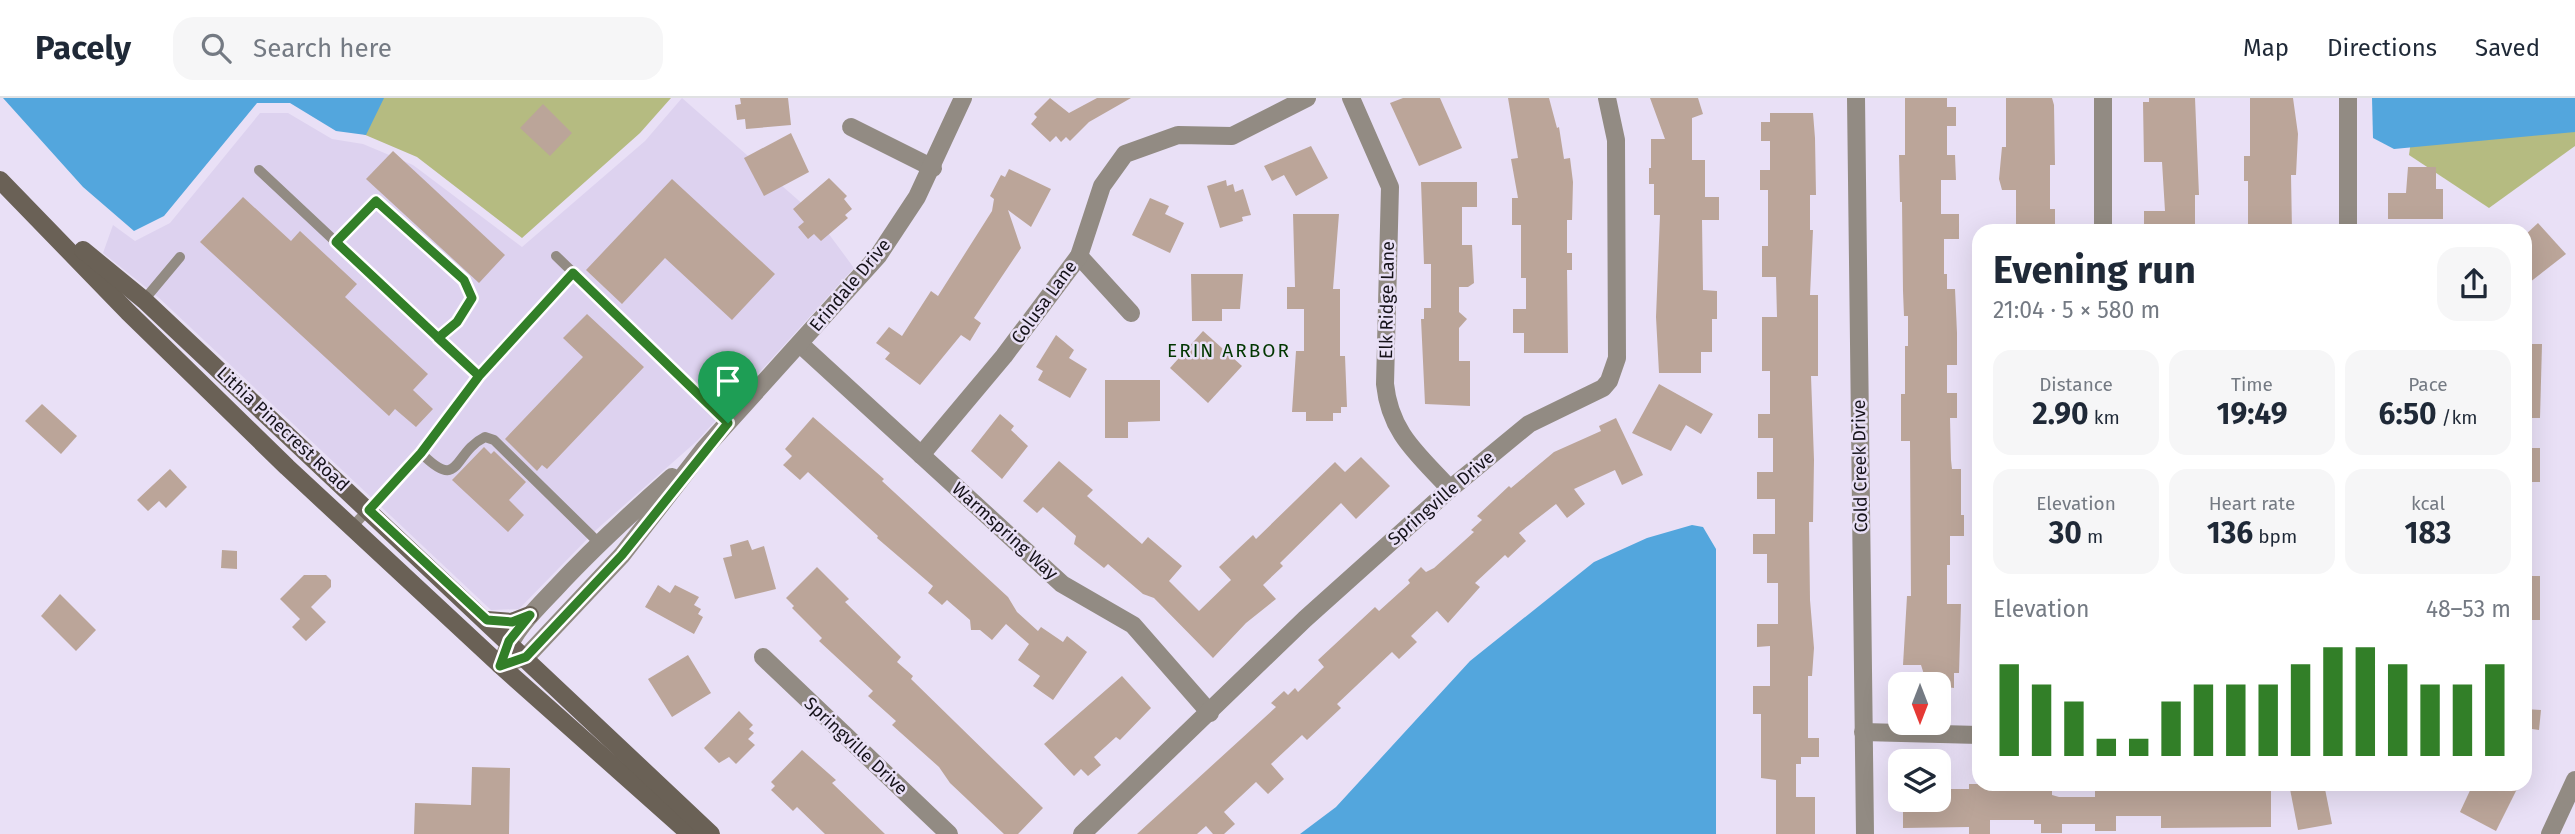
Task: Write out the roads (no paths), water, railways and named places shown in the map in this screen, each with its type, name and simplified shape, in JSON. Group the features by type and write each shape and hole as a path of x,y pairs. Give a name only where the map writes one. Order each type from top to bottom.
{"main road":[{"name":"Lithia Pinecrest Road","path":"0,180 128,312 352,527 500,666 690,834"},
{"name":"Lithia Pinecrest Road","path":"30,208 144,300 487,620 710,834"},
{"path":"487,620 512,622 530,615"}],"street":[{"name":"Erindale Drive","path":"500,666 526,657 622,555 704,449 878,256 899,227 933,168 963,98"},
{"name":"Colusa Lane","path":"921,455 1004,356 1079,256 1102,186 1125,154 1178,135 1232,136 1307,98"},
{"name":"Elk Ridge Lane","path":"1351,98 1390,187 1385,384 1388,407 1400,434 1450,489"},
{"name":"Springville Drive","path":"1082,834 1305,619 1450,489 1529,424 1603,388 1614,372 1617,358 1616,140 1607,98"},
{"name":"Cold Creek Drive","path":"1856,98 1865,834"},
{"path":"2103,98 2103,224"},
{"path":"2348,98 2348,224"},
{"path":"851,127 933,168"},
{"path":"1079,256 1131,313"},
{"name":"Warmspring Way","path":"800,344 1062,584 1133,625 1210,713"},
{"name":"Erindale Drive","path":"500,666 509,641 598,542 704,449"},
{"name":"Springville Drive","path":"763,657 949,834"},
{"path":"1863,732 1972,735"},
{"path":"2550,834 2575,780"}],"lane":[{"path":"259,170 479,376"},
{"path":"336,242 376,201 464,280 472,298 468,309 438,338"},
{"path":"555,256 728,423"},
{"path":"144,300 180,257"},
{"path":"352,527 421,453 479,376 573,273"},
{"path":"421,453 438,471 446,472 453,470 476,441 485,437 494,440 598,542"}],"water":[{"path":"3,98 384,98 366,135 336,131 290,103 257,103 164,216 134,231 83,187"},
{"path":"2372,98 2575,98 2575,132 2394,149 2373,138"},
{"path":"1692,525 1703,527 1716,549 1716,834 1300,834 1336,807 1470,661 1594,562 1647,538"}],"district":[{"name":"ERIN ARBOR","path":"1229,350"}]}
